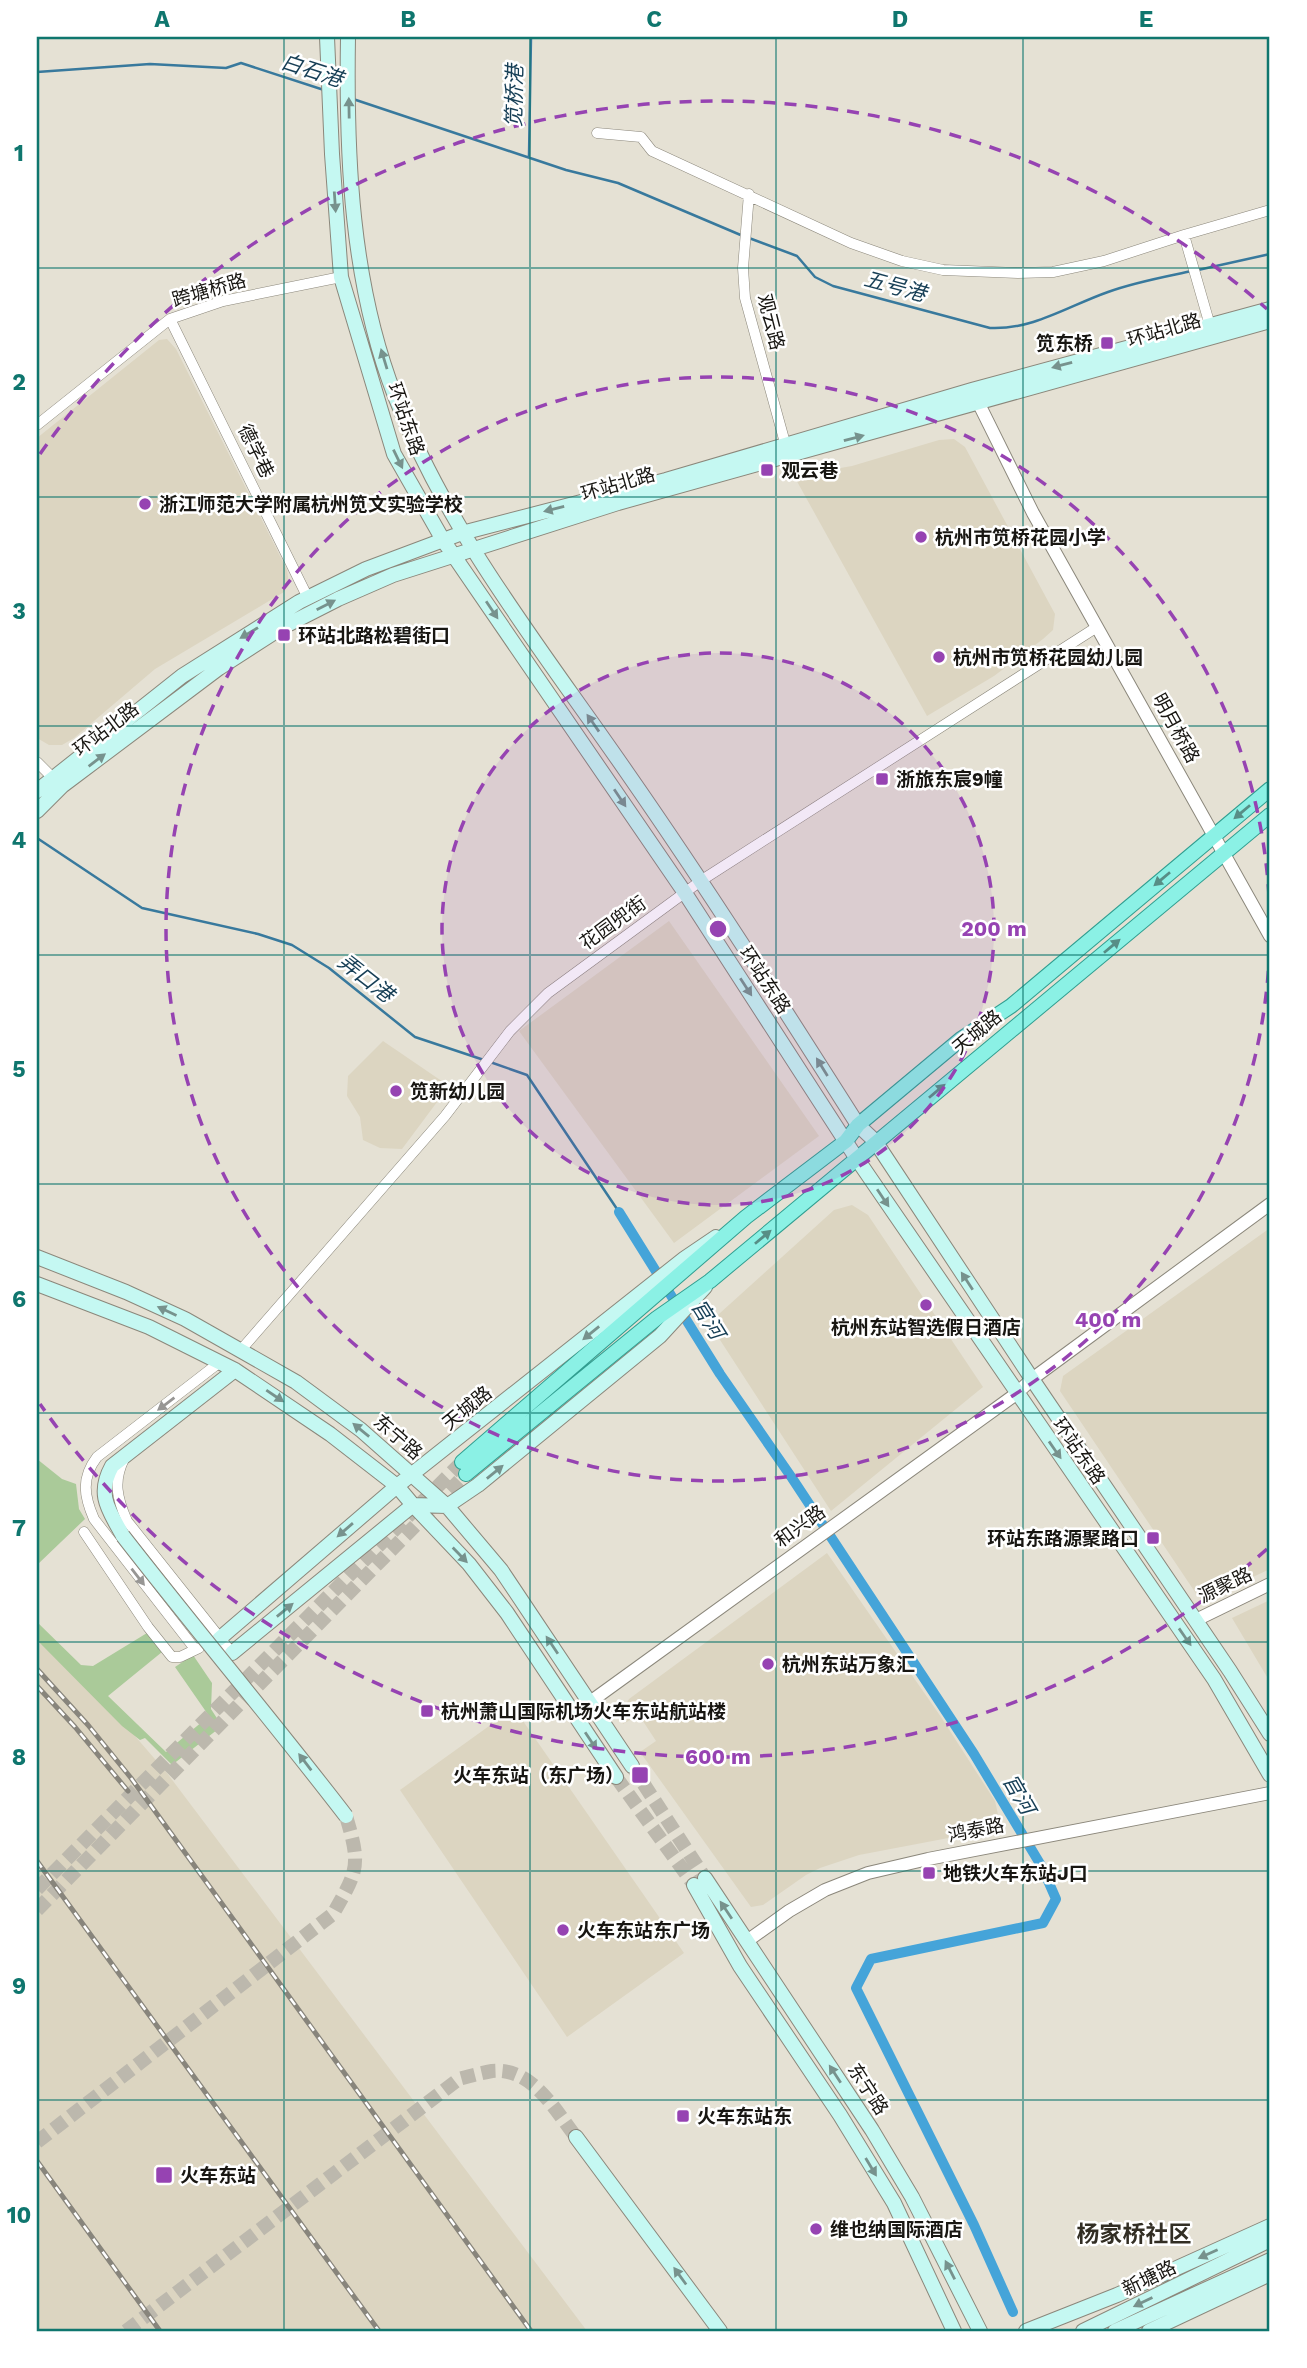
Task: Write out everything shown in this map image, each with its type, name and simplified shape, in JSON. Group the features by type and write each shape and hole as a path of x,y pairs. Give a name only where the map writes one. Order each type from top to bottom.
{"main road":[{"name":"环站东路","path":"327,37 341,277 394,454 443,540 685,893 857,1159 1016,1394 1214,1679 1270,1775"},
{"name":"环站东路","path":"348,37 350,141 362,281 376,337 395,395 432,477 462,533 702,880 858,1125 876,1141 1270,1734"},
{"name":"环站北路","path":"57,782 219,668 281,628 393,575 471,548 787,450 1270,309"},
{"name":"环站北路","path":"1210,325 1270,321"},
{"name":"环站北路","path":"40,802 57,782 182,676 307,598 366,569 462,533 787,450"},
{"name":"天城路","path":"219,1639 397,1486 846,1141 858,1125 961,1039 1011,1006 1270,789"},
{"name":"天城路","path":"447,1506 478,1485 664,1322 693,1293 1270,815"},
{"name":"东宁路","path":"37,1257 126,1292 173,1314 296,1382 361,1430 413,1474 447,1506 501,1570 632,1766"},
{"name":"天城路","path":"647,1295 464,1468 664,1322 684,1312 710,1281"},
{"name":"东宁路","path":"37,1284 149,1327 235,1370 330,1434 397,1486 469,1564 507,1613 616,1777"},
{"path":"235,1370 177,1418 112,1466 106,1478 104,1493 108,1508 123,1536 346,1816"},
{"path":"232,1653 413,1505 447,1506"},
{"name":"东宁路","path":"954,2331 894,2203 840,2115 740,1966 699,1882 747,1941 892,2164 912,2197 980,2331"},
{"path":"576,2137 720,2331"},
{"path":"1026,2331 1117,2295 1270,2226"},
{"name":"新塘路","path":"1083,2331 1270,2240"},
{"name":"新塘路","path":"1115,2331 1270,2260"},
{"path":"1149,2331 1270,2274"}],"street":[{"path":"597,133 641,137 652,151 851,243 902,261 943,270 1053,272 1104,261 1184,234 1270,210"},
{"name":"观云路","path":"749,194 743,268 745,298 787,450"},
{"path":"1184,234 1210,325"},
{"name":"跨塘桥路","path":"37,425 170,319 223,301 341,277"},
{"name":"德学巷","path":"170,319 307,598"},
{"name":"明月桥路","path":"975,396 1033,513 1270,936"},
{"name":"花园兜街","path":"240,1351 445,1116 510,1031 556,986 702,880 1097,627"},
{"path":"37,762 57,782"},
{"name":"和兴路","path":"590,1702 1016,1394 1032,1379 1270,1204"},
{"path":"195,1649 94,1520 86,1502 85,1484 88,1469 97,1457 220,1362"},
{"path":"128,1452 117,1474 120,1503 127,1521 232,1653"},
{"path":"84,1532 148,1628 173,1657 180,1657 219,1639"},
{"name":"源聚路","path":"1196,1620 1270,1584"},
{"name":"鸿泰路","path":"747,1941 789,1911 848,1879 919,1861 1270,1793"}],"shaded area":[{"name":"浙江师范大学附属杭州笕文实验学校","path":"167,339 176,349 287,570 289,584 284,592 155,669 74,738 62,745 49,745 37,738 37,438 159,340"},
{"name":"杭州市笕桥花园小学","path":"954,439 965,447 1055,614 1053,630 1043,639 994,676 927,716 794,476 852,466 939,440"},
{"path":"669,921 819,1136 674,1243 519,1031"},
{"name":"笕新幼儿园","path":"383,1041 449,1086 402,1149 380,1148 363,1140 360,1117 347,1096 348,1076"},
{"path":"852,1205 868,1215 983,1387 831,1511 709,1323 834,1210"},
{"path":"1270,1228 1270,1569 1212,1596 1197,1595 1060,1391 1063,1376"},
{"name":"杭州东站万象汇","path":"827,1553 941,1717 995,1801 1001,1828 859,1855 820,1868 763,1905 751,1907 640,1752 656,1741 639,1715 623,1724 620,1714 629,1699"},
{"path":"1270,1600 1270,1682 1232,1618"},
{"path":"37,1623 167,1773 587,2331 37,2331"},
{"path":"514,1708 684,1953 567,2037 400,1790"}],"green space":[{"path":"37,1459 62,1479 76,1484 79,1509 85,1519 37,1565"},
{"path":"37,1622 81,1665 93,1666 147,1633 162,1652 108,1696 166,1752 209,1716 175,1667 193,1655 212,1683 211,1709 222,1726 172,1765 145,1738 140,1740 122,1726 37,1640"}],"waterway":[{"name":"笕桥港","path":"529,156 531,37"},
{"name":"白石港","path":"37,72 150,64 226,68 241,63 324,90"},
{"name":"五号港","path":"353,99 566,170 618,183 743,236"},
{"name":"五号港","path":"749,238 797,256 815,277 833,286 990,328 1006,328 1036,321 1118,288 1192,271"},
{"name":"五号港","path":"1198,270 1270,254"},
{"name":"弄口港","path":"37,838 142,908 258,934 292,945 329,968 415,1037 484,1060"},
{"name":"弄口港","path":"490,1062 527,1075 619,1212"},
{"name":"官河","path":"619,1212 720,1374 974,1754 1042,1867 1056,1899 1043,1923 871,1959 856,1988 974,2225 1013,2312"}],"tunnel":[{"path":"37,1889 462,1462"},
{"path":"37,1910 466,1474"},
{"path":"632,1766 705,1878"},
{"path":"616,1777 694,1885"},
{"path":"37,2142 333,1914 348,1887 354,1867 354,1846 346,1816"},
{"path":"126,2331 459,2079 492,2071 519,2076 541,2092 576,2137"}],"railway":[{"path":"37,1669 131,1778 531,2331"},
{"path":"37,1686 128,1791"},
{"path":"37,1861 379,2331"},
{"path":"37,2161 160,2331"}],"place":[{"name":"笕东桥","path":"1107,343"},
{"name":"观云巷","path":"767,470"},
{"name":"浙江师范大学附属杭州笕文实验学校","path":"145,504"},
{"name":"杭州市笕桥花园小学","path":"921,537"},
{"name":"环站北路松碧街口","path":"284,635"},
{"name":"杭州市笕桥花园幼儿园","path":"939,657"},
{"name":"浙旅东宸9幢","path":"882,779"},
{"name":"笕新幼儿园","path":"396,1091"},
{"name":"杭州东站智选假日酒店","path":"926,1305"},
{"name":"环站东路源聚路口","path":"1153,1538"},
{"name":"杭州东站万象汇","path":"768,1664"},
{"name":"杭州萧山国际机场火车东站航站楼","path":"427,1711"},
{"name":"火车东站（东广场）","path":"640,1775"},
{"name":"地铁火车东站J口","path":"929,1873"},
{"name":"火车东站东广场","path":"563,1930"},
{"name":"火车东站东","path":"683,2116"},
{"name":"火车东站","path":"164,2175"},
{"name":"维也纳国际酒店","path":"816,2229"}],"district":[{"name":"杨家桥社区","path":"1134,2234"}]}
